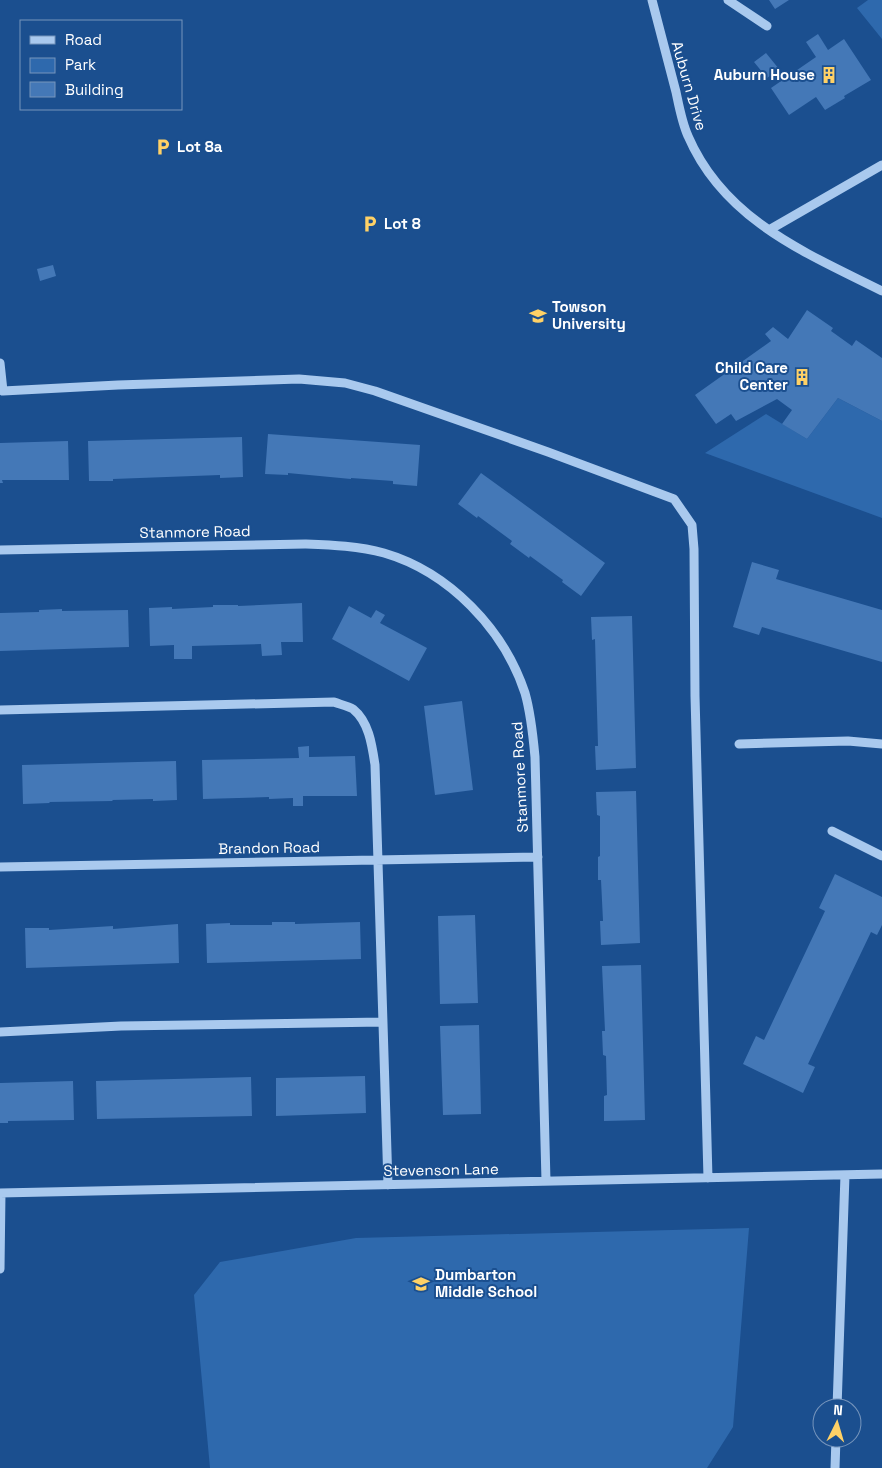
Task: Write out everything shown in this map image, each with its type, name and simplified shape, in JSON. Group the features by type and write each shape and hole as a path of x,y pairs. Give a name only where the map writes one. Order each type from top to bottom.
{"street":[{"name":"Auburn Drive","path":"652,0 687,135 704,165 729,198 754,220 802,252 882,291"},
{"path":"728,0 767,26"},
{"path":"769,230 882,165"},
{"path":"0,363 2,391 299,379 345,383 375,391 674,499 692,526 694,549 695,696 708,1178"},
{"name":"Stanmore Road","path":"0,550 305,544 348,546 384,553 416,566 445,584 474,609 496,635 514,665 525,692 532,720 535,757 546,1181"},
{"path":"0,710 334,702 352,709 367,728 375,765 388,1185"},
{"path":"739,744 848,741 882,744"},
{"path":"832,831 882,856"},
{"name":"Brandon Road","path":"0,867 538,857"},
{"path":"0,1032 121,1026 383,1022"},
{"path":"837,1398 845,1174"},
{"name":"Stevenson Lane","path":"0,1193 882,1174"},
{"path":"0,1193 0,1269"},
{"path":"835,1468 836,1448"}],"green space":[{"path":"868,0 882,0 882,39 857,8"},
{"path":"838,398 882,421 882,518 705,453 766,414 807,439"},
{"path":"749,1228 733,1427 707,1468 210,1468 194,1295 220,1262 356,1238"}],"building":[{"path":"769,0 789,0 775,9"},
{"name":"Auburn House","path":"818,34 828,50 844,39 871,80 825,110 816,97 789,115 771,88 816,57 806,42"},
{"path":"766,53 779,69 767,78 754,62"},
{"path":"53,265 56,276 40,281 37,269"},
{"name":"Child Care Center","path":"807,310 833,328 831,331 852,346 856,340 882,358 882,421 838,398 807,439 782,424 792,410 777,399 736,421 731,414 716,424 695,395 771,341 765,334 773,327 788,339"},
{"path":"268,434 420,445 417,486 393,484 393,481 288,473 288,475 265,474"},
{"path":"242,437 243,477 220,478 220,475 89,481 88,441"},
{"path":"68,441 69,480 2,480 3,483 0,483 0,443"},
{"path":"481,473 605,563 581,596 562,582 563,580 510,544 512,541 458,504"},
{"path":"752,562 779,570 776,579 882,610 882,662 762,627 759,635 733,627"},
{"path":"302,603 303,642 281,642 282,655 262,656 261,644 192,646 192,659 174,659 174,645 150,646 149,608 172,607 172,609 213,607 213,605 238,606"},
{"path":"349,606 371,618 376,610 385,615 380,623 427,648 409,681 332,639"},
{"path":"62,609 62,611 128,610 129,647 0,651 0,613 39,612 39,610"},
{"path":"632,616 636,768 596,770 595,746 598,746 595,639 592,640 591,617"},
{"path":"462,701 473,790 435,795 424,706"},
{"path":"309,746 309,757 355,756 357,796 303,796 303,806 293,806 293,798 203,799 202,760 299,758 298,747"},
{"path":"176,761 177,800 112,800 23,804 22,765"},
{"path":"636,791 640,943 601,945 600,921 603,921 601,880 598,880 600,816 597,815 596,792"},
{"path":"835,874 882,897 882,925 877,935 871,932 808,1064 815,1067 803,1093 743,1064 756,1036 764,1040 825,911 819,908"},
{"path":"475,915 478,1003 440,1004 438,916"},
{"path":"272,922 295,922 295,924 360,922 361,959 207,963 206,924 272,925"},
{"path":"178,924 179,963 26,968 25,928 49,928 49,930 113,926 113,929"},
{"path":"641,965 645,1120 604,1121 604,1096 607,1095 606,1056 603,1055 602,1031 605,1031 602,966"},
{"path":"479,1025 481,1114 443,1115 440,1026"},
{"path":"365,1076 366,1113 276,1116 276,1078"},
{"path":"251,1077 252,1116 97,1119 96,1081"},
{"path":"73,1081 74,1120 8,1121 8,1123 0,1123 0,1083"}],"place":[{"name":"Auburn House","path":"829,75"},
{"name":"Lot 8a","path":"163,147"},
{"name":"Lot 8","path":"370,224"},
{"name":"Towson University","path":"538,316"},
{"name":"Child Care Center","path":"802,377"},
{"name":"Dumbarton Middle School","path":"421,1284"}]}
